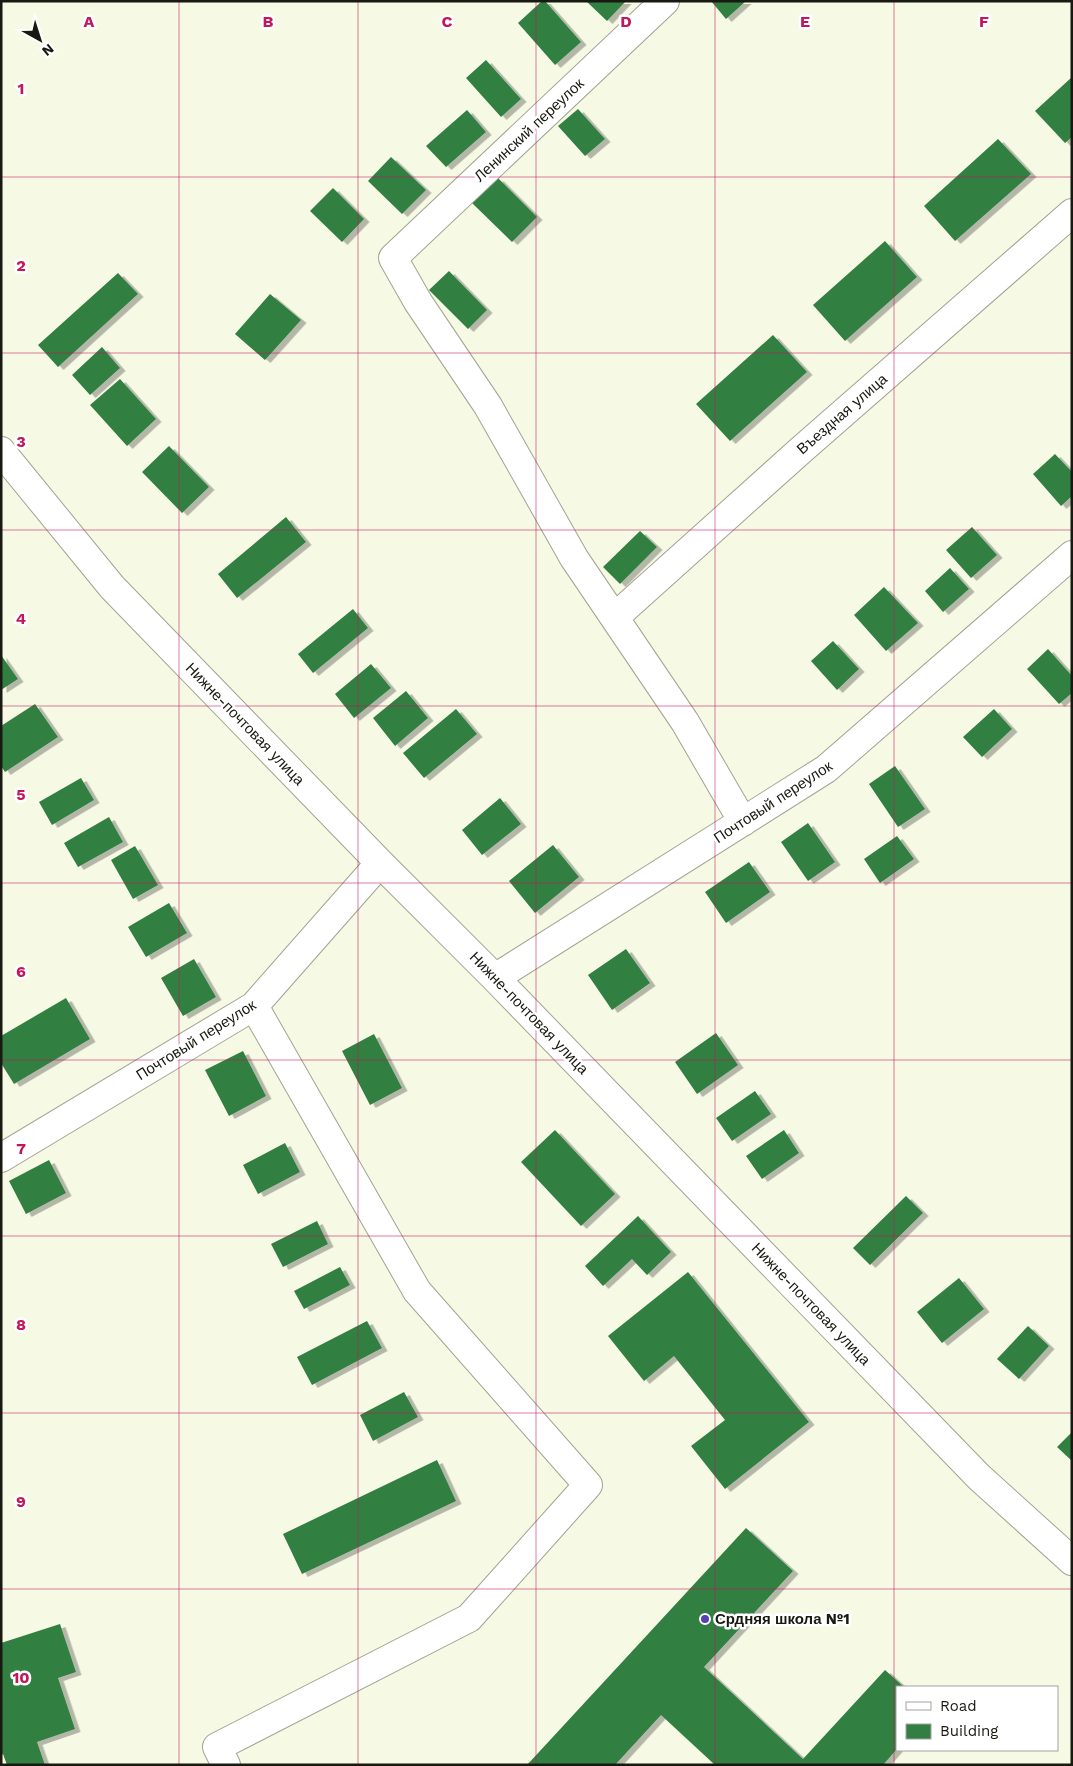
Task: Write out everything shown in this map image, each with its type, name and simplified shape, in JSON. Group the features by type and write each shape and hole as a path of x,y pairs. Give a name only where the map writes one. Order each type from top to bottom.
{"street":[{"name":"Ленинский переулок","path":"615,617 574,558 488,406 418,302 393,258 665,1"},
{"name":"Въездная улица","path":"615,617 801,450 1072,212"},
{"name":"Нижне-почтовая улица","path":"1,451 112,587 380,863 495,978 972,1470 1072,1561"},
{"name":"Почтовый переулок","path":"495,978 826,769 1071,558"},
{"path":"615,617 685,722 743,822"},
{"name":"Почтовый переулок","path":"1,1158 254,1006 380,863"},
{"path":"226,1765 217,1746 469,1618 588,1485 417,1291 254,1006"}],"building":[{"path":"542,1 545,1 581,42 555,65 518,23"},
{"path":"586,1 626,1 607,21"},
{"path":"711,1 746,1 726,19"},
{"path":"486,60 521,99 501,117 466,78"},
{"path":"1072,77 1072,137 1065,143 1035,111"},
{"path":"578,109 605,139 585,156 558,126"},
{"path":"467,110 486,132 446,167 426,146"},
{"path":"998,139 1031,174 955,241 924,206"},
{"path":"391,157 426,190 402,214 368,181"},
{"path":"498,178 537,217 512,242 472,203"},
{"path":"333,188 364,219 342,242 310,211"},
{"path":"885,241 917,277 845,341 813,305"},
{"path":"449,271 487,310 468,329 429,290"},
{"path":"118,273 138,294 58,367 38,345"},
{"path":"270,294 301,320 265,360 235,334"},
{"path":"773,335 807,372 730,441 696,404"},
{"path":"102,347 120,368 90,395 72,375"},
{"path":"120,379 156,419 127,446 90,405"},
{"path":"169,446 209,487 182,513 142,472"},
{"path":"1055,454 1072,472 1072,496 1061,506 1033,474"},
{"path":"286,517 306,542 237,598 218,574"},
{"path":"972,527 997,555 971,578 946,550"},
{"path":"640,531 657,547 620,584 603,567"},
{"path":"950,568 969,589 943,612 925,591"},
{"path":"884,587 918,623 886,651 854,615"},
{"path":"353,609 368,628 313,673 298,654"},
{"path":"833,641 859,669 837,690 811,661"},
{"path":"1048,649 1072,676 1072,693 1059,704 1027,669"},
{"path":"1,655 18,679 1,690"},
{"path":"371,664 391,688 354,718 335,694"},
{"path":"406,691 428,718 395,746 373,718"},
{"path":"35,704 58,737 5,772 1,766 1,726"},
{"path":"456,709 477,734 424,778 403,753"},
{"path":"994,709 1012,729 982,757 963,737"},
{"path":"895,766 925,809 898,827 869,784"},
{"path":"81,778 94,800 52,825 39,802"},
{"path":"500,798 521,824 482,855 462,830"},
{"path":"109,817 123,842 78,867 64,843"},
{"path":"808,823 835,862 808,881 781,842"},
{"path":"897,836 914,859 880,883 864,859"},
{"path":"553,845 579,877 535,913 509,881"},
{"path":"135,846 158,885 133,899 111,860"},
{"path":"749,862 770,892 726,923 705,892"},
{"path":"169,903 187,933 146,957 128,927"},
{"path":"626,949 650,983 612,1010 588,975"},
{"path":"194,959 216,997 183,1016 161,978"},
{"path":"66,998 90,1039 14,1084 1,1063 1,1036"},
{"path":"716,1033 738,1065 697,1094 675,1062"},
{"path":"374,1034 402,1088 370,1105 342,1051"},
{"path":"243,1051 266,1096 229,1116 205,1070"},
{"path":"755,1091 771,1114 732,1141 716,1118"},
{"path":"555,1130 615,1194 581,1226 521,1162"},
{"path":"784,1130 799,1153 762,1179 746,1156"},
{"path":"285,1143 300,1172 258,1194 243,1165"},
{"path":"49,1160 66,1193 26,1214 9,1181"},
{"path":"906,1196 923,1213 870,1265 853,1248"},
{"path":"638,1216 671,1252 647,1275 632,1259 603,1286 585,1266"},
{"path":"317,1221 328,1244 283,1267 271,1244"},
{"path":"340,1267 350,1285 304,1309 294,1291"},
{"path":"688,1272 809,1422 725,1489 691,1446 725,1420 674,1356 644,1381 608,1336"},
{"path":"959,1278 984,1309 942,1343 917,1312"},
{"path":"367,1321 382,1348 312,1385 297,1357"},
{"path":"1028,1326 1049,1346 1019,1379 997,1359"},
{"path":"404,1392 418,1417 373,1441 360,1415"},
{"path":"1072,1432 1072,1461 1057,1447"},
{"path":"437,1460 456,1501 302,1574 283,1534"},
{"name":"Срдняя школа №1","path":"746,1528 793,1571 704,1667 803,1759 885,1670 903,1686 896,1686 896,1750 883,1765 715,1765 661,1715 615,1765 527,1765"},
{"path":"60,1624 76,1672 58,1678 75,1729 37,1742 45,1765 7,1765 3,1754 1,1755 1,1643"}],"place":[{"name":"Срдняя школа №1","path":"705,1619"}]}
